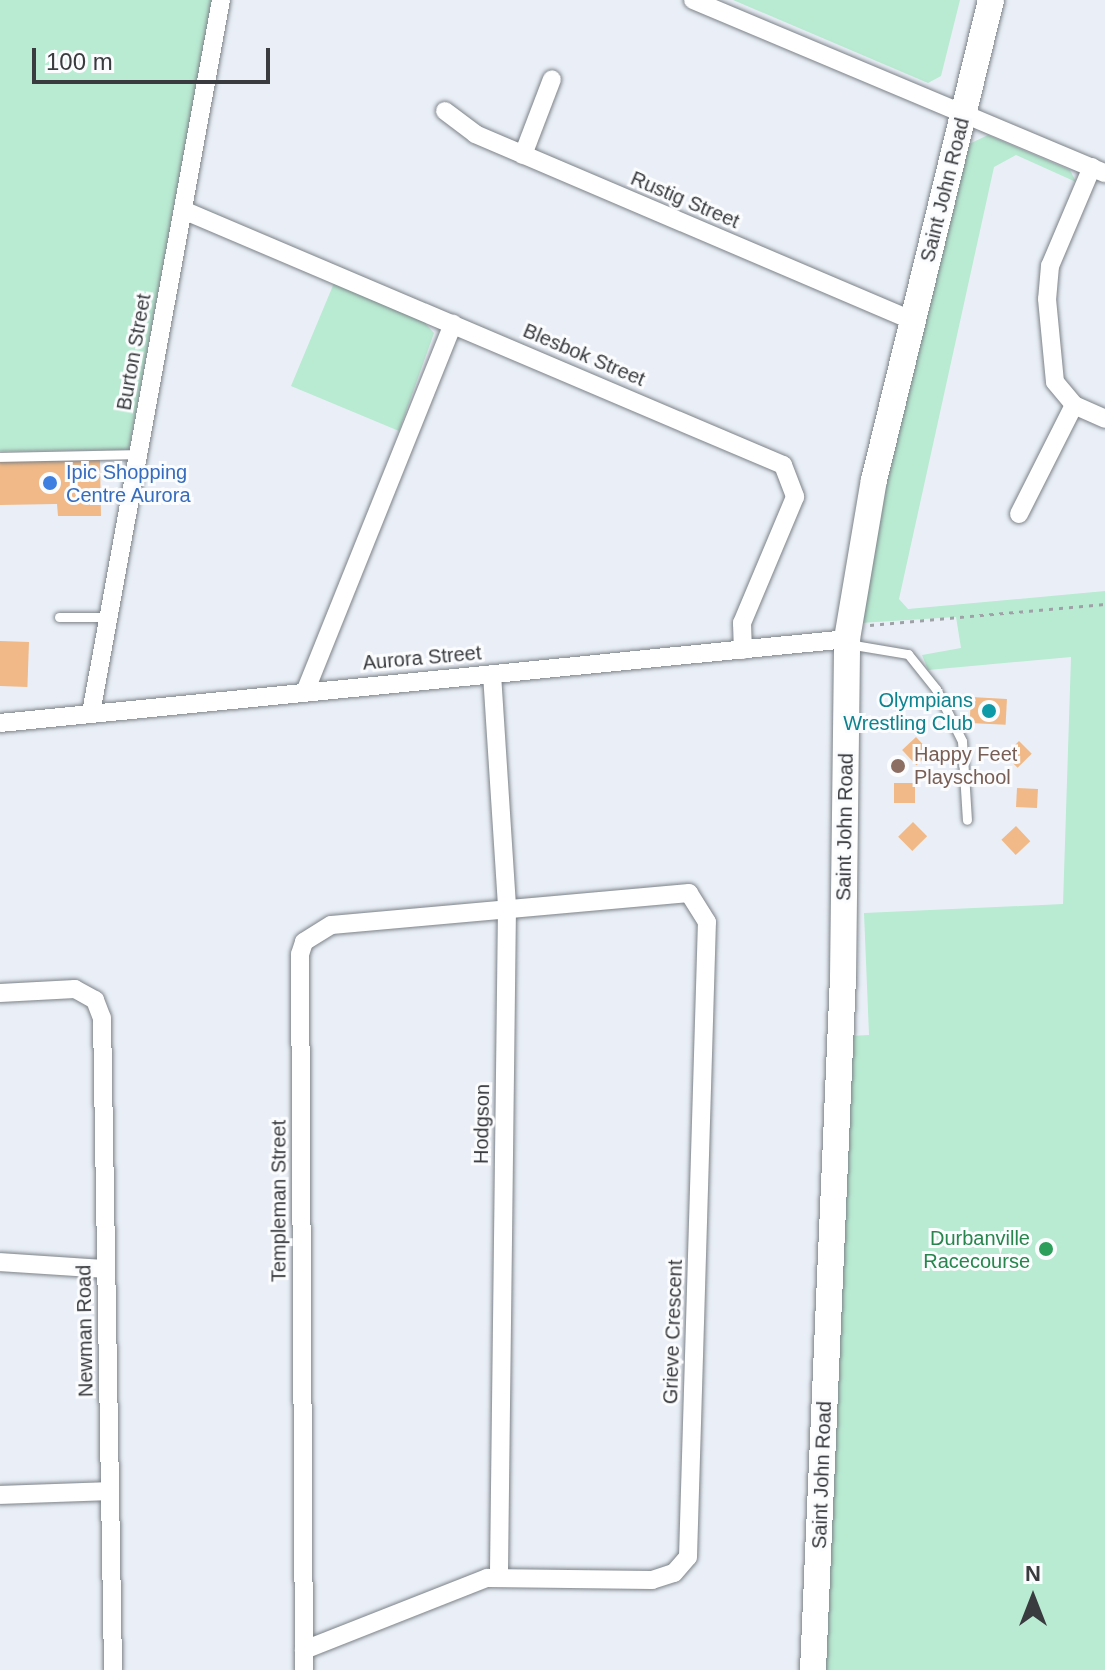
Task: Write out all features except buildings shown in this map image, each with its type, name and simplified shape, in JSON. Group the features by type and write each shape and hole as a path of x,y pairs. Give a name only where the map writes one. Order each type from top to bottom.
{"main road":[{"name":"Saint John Road","path":"813,1670 843,978 848,636 874,480 991,0"}],"street":[{"name":"Burton Street","path":"91,713 108,617 117,525 138,454 221,0"},
{"path":"693,0 1098,170 1046,288 1053,373 1074,405 1105,419"},
{"path":"523,155 552,79"},
{"name":"Rustig Street","path":"445,111 523,155 914,321"},
{"name":"Blesbok Street","path":"183,210 788,470 795,497 742,623 743,650"},
{"path":"305,692 453,324"},
{"path":"1019,514 1074,405"},
{"name":"Aurora Street","path":"0,723 743,650 848,636"},
{"name":"Hodgson","path":"492,674 507,907 499,1576"},
{"name":"Grieve Crescent","path":"304,1650 499,1576 652,1580 674,1573 688,1557 707,922 701,903 681,890 507,907"},
{"name":"Templeman Street","path":"304,1670 301,948 325,926 507,907"},
{"name":"Newman Road","path":"0,993 75,989 90,996 102,1018 113,1670"},
{"path":"0,1262 106,1269"},
{"path":"0,1495 110,1491"}],"lane":[{"path":"0,457 138,454"},
{"path":"59,617 108,617"},
{"path":"848,636 908,654 936,689 962,741 967,820"}],"path":[{"path":"848,636 1105,604"}],"green space":[{"path":"0,0 212,0 129,450 0,451"},
{"path":"733,0 960,0 941,76 928,83"},
{"path":"988,135 1070,170 1076,182 1016,155 994,167 899,599 908,609 1105,591 1105,1670 822,1670 849,1036 869,1035 864,913 1063,904 1071,657 928,670 922,655 961,648 956,617 860,623 874,533 967,145"},
{"path":"334,283 424,322 434,333 399,431 291,386"}],"place":[{"name":"Ipic Shopping Centre Aurora","path":"50,483"},
{"name":"Olympians Wrestling Club","path":"989,711"},
{"name":"Happy Feet Playschool","path":"898,766"},
{"name":"Durbanville Racecourse","path":"1046,1249"}]}
